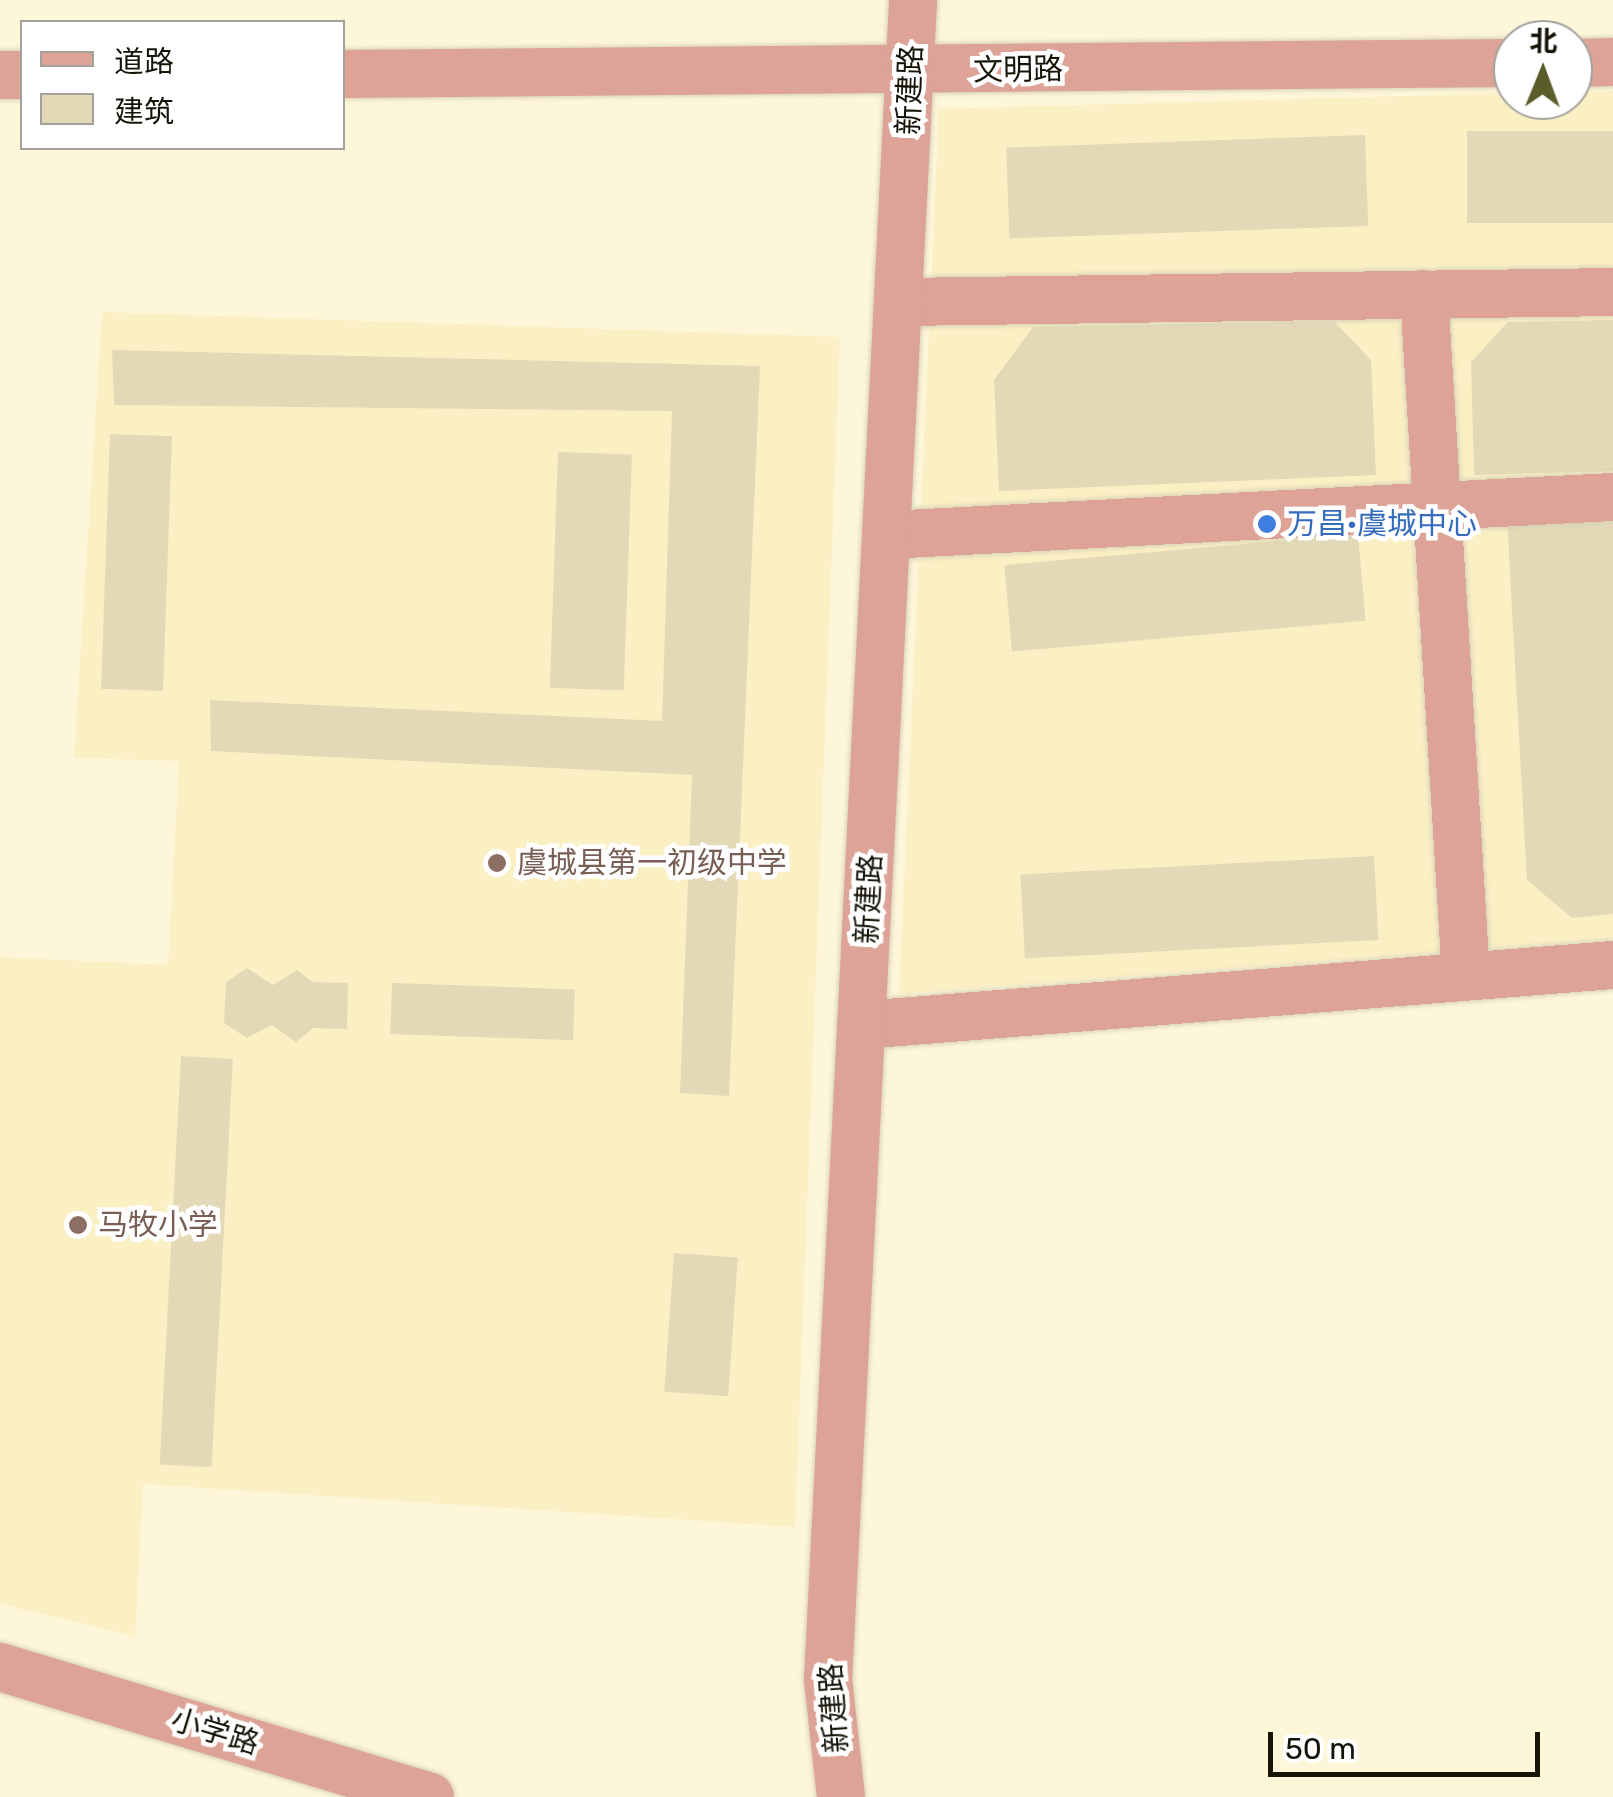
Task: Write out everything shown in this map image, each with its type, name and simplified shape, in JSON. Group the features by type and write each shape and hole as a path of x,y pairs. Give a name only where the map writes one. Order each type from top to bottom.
{"street":[{"name":"新建路","path":"841,1797 828,1680 913,0"},
{"name":"文明路","path":"345,74 1493,64"},
{"path":"900,302 1613,292"},
{"path":"1424,294 1434,506 1466,977"},
{"path":"887,536 1613,497"},
{"path":"862,1025 1613,965"},
{"name":"小学路","path":"0,1666 430,1797"}],"shaded area":[{"name":"万昌·虞城中心","path":"1613,91 1613,939 899,994 939,109 1493,94 1493,120 1593,120 1593,92"},
{"name":"虞城县第一初级中学","path":"102,312 840,337 795,1527 143,1484 135,1636 0,1604 0,957 168,965 179,761 74,758"}],"building":[{"path":"1467,131 1613,131 1613,223 1467,223"},
{"path":"1365,135 1368,226 1009,238 1006,148"},
{"path":"1613,320 1613,471 1474,475 1471,362 1508,322"},
{"path":"1334,321 1371,360 1376,475 999,491 994,380 1033,327"},
{"path":"112,350 760,366 729,1096 680,1093 692,775 211,751 210,700 662,721 672,411 114,405"},
{"path":"110,434 172,436 163,691 101,689"},
{"path":"558,452 632,455 624,690 550,688"},
{"path":"1613,512 1613,914 1572,918 1527,880 1507,518"},
{"path":"1358,534 1366,621 1012,652 1004,565"},
{"path":"1374,856 1378,940 1025,958 1020,875"},
{"path":"247,968 273,985 297,970 313,982 348,983 347,1029 313,1028 296,1042 272,1025 247,1038 224,1023 226,982"},
{"path":"392,983 575,989 573,1040 390,1034"},
{"path":"181,1056 233,1059 212,1467 160,1464"},
{"path":"674,1253 738,1257 728,1396 664,1392"}],"place":[{"name":"万昌·虞城中心","path":"1267,524"},
{"name":"虞城县第一初级中学","path":"497,863"},
{"name":"马牧小学","path":"78,1225"}]}
